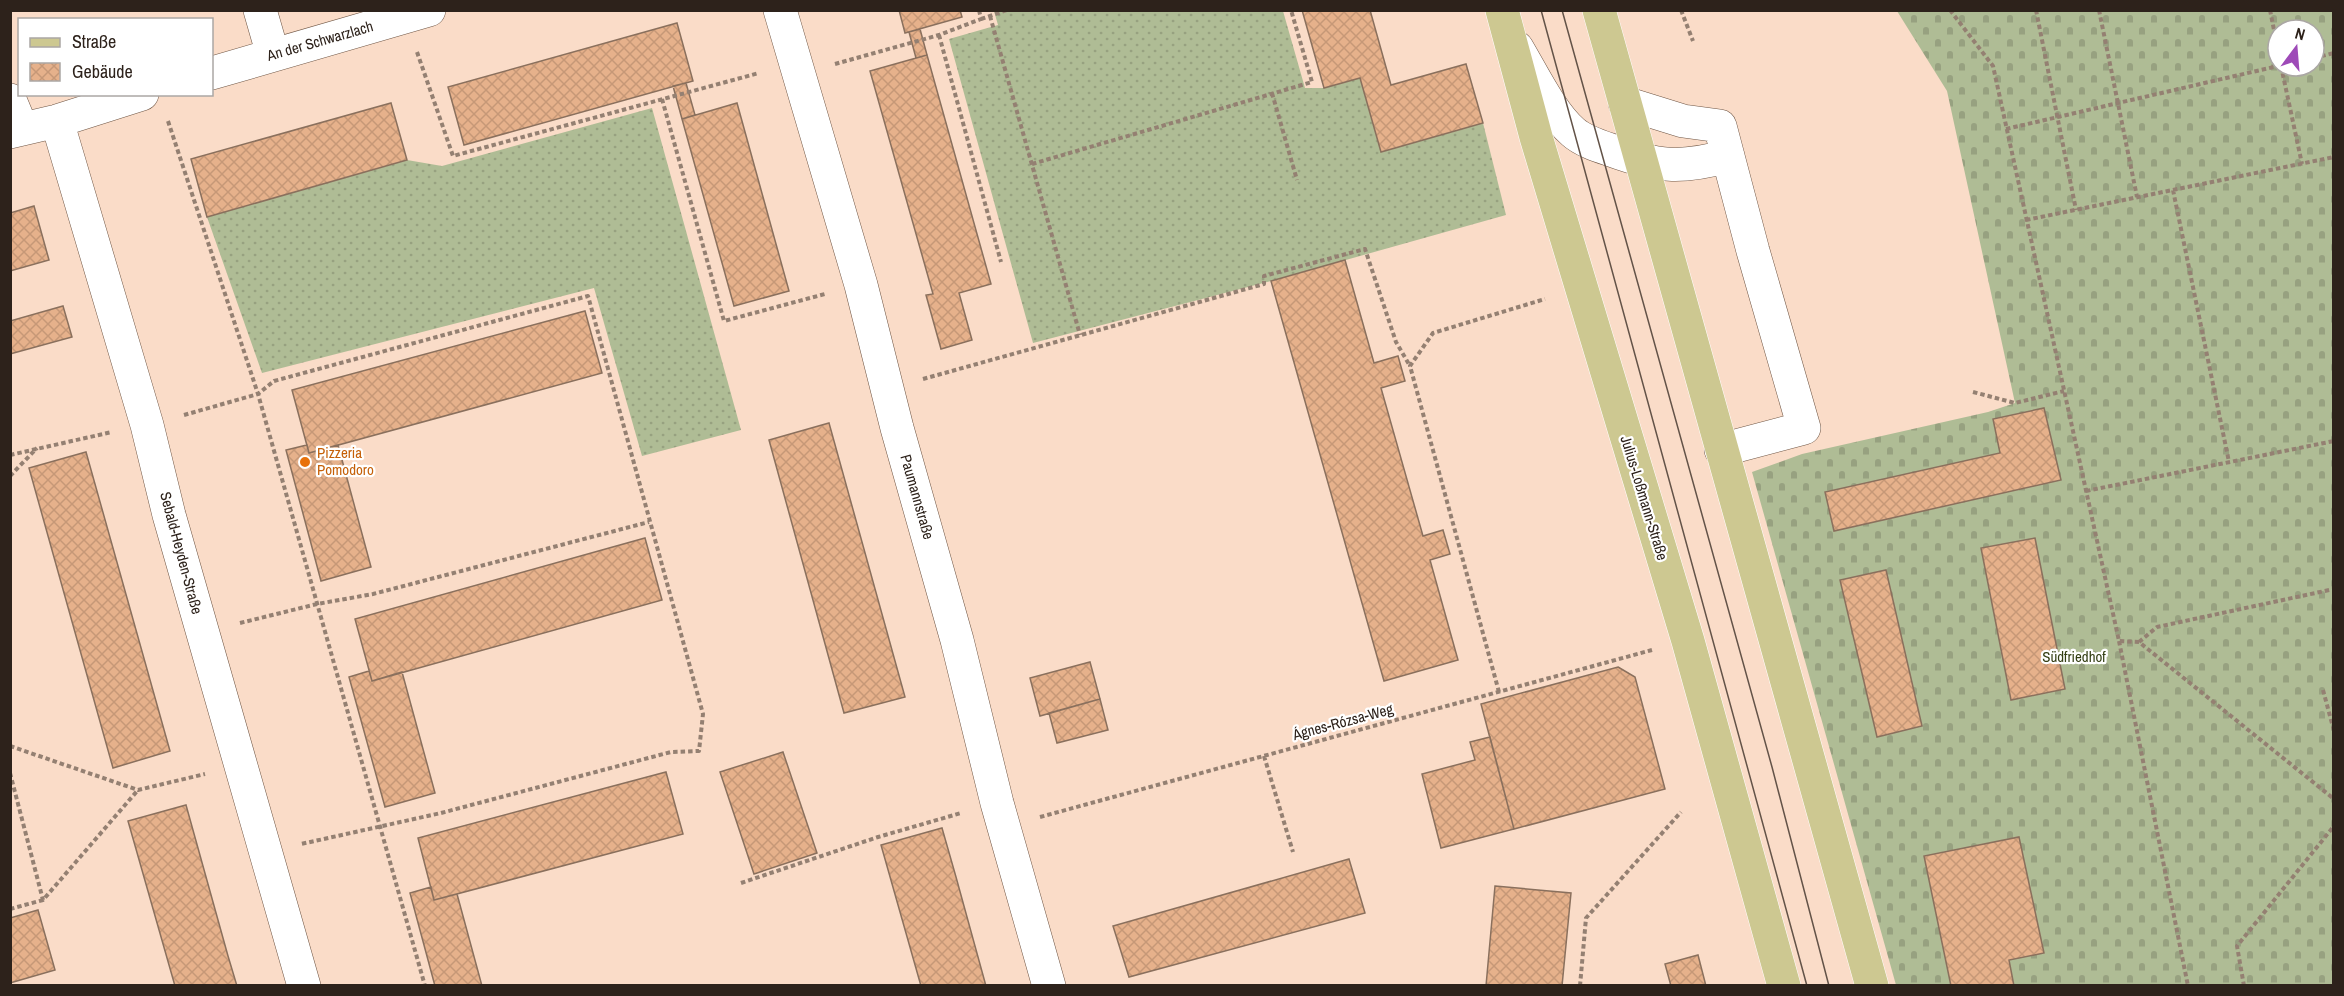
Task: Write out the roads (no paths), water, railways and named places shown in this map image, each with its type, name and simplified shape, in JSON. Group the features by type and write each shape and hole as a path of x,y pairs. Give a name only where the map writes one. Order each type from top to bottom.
{"main road":[{"path":"1599,10 1872,986"},
{"name":"Julius-Loßmann-Straße","path":"1505,22 1540,148 1688,640 1784,986"}],"street":[{"path":"260,10 273,55"},
{"name":"Paumannstraße","path":"780,10 861,285 887,389 957,640 1001,816 1049,986"},
{"name":"An der Schwarzlach","path":"213,73 417,14"},
{"path":"1505,22 1548,101 1574,133 1602,147 1642,161 1675,165 1699,164 1724,141"},
{"path":"14,120 57,121 136,96"},
{"path":"1625,103 1683,121 1724,141 1804,428 1721,450"},
{"name":"Sebald-Heyden-Straße","path":"57,121 147,425 169,515 304,986"}],"tram line":[{"path":"1541,10 1807,986"},
{"path":"1562,10 1772,767 1829,986"}],"place":[{"name":"Pizzeria Pomodoro","path":"305,462"}],"park label":[{"name":"Südfriedhof","path":"2074,657"}]}
